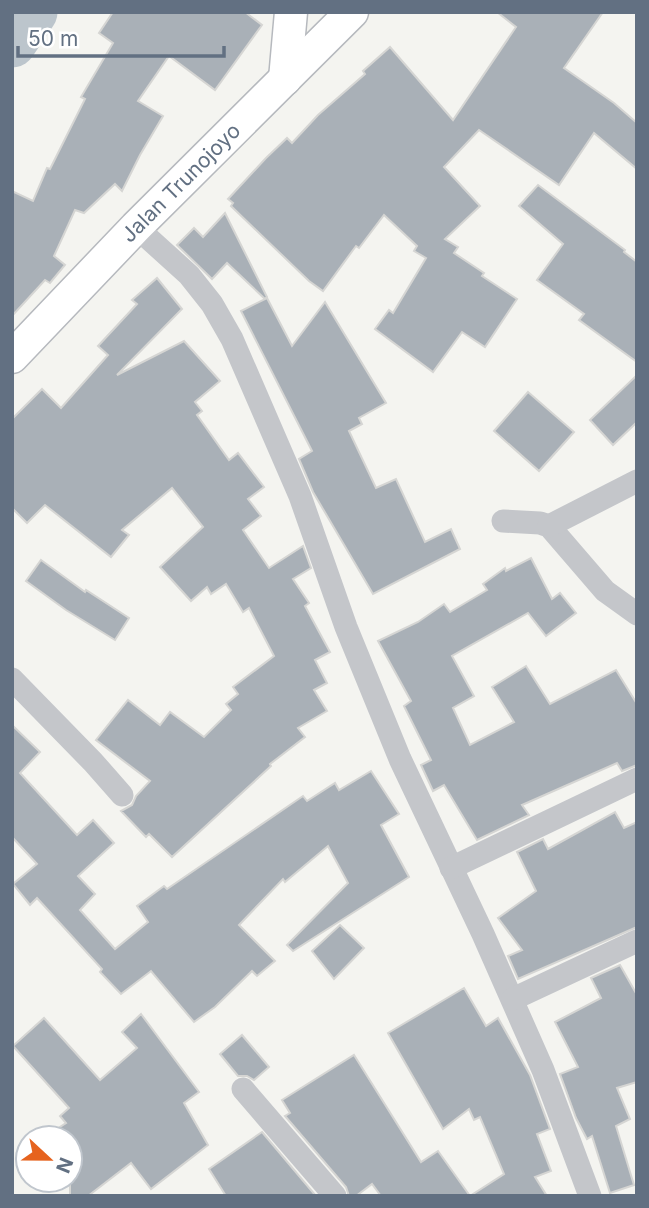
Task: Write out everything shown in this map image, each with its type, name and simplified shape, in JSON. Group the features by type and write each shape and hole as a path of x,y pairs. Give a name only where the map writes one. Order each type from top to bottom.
{"main road":[{"path":"285,79 291,12"},
{"name":"Jalan Trunojoyo","path":"12,357 136,227 352,12"}],"street":[{"path":"136,227 189,275 212,304 232,340 300,496 357,655 400,759 513,999 555,1098 590,1196"},
{"path":"549,526 637,481"},
{"path":"503,521 549,526 605,591 637,614"},
{"path":"12,679 122,795"},
{"path":"451,868 637,779"},
{"path":"513,999 637,941"},
{"path":"243,1089 335,1196"}],"building":[{"path":"113,12 245,12 262,25 215,90 169,56 138,101 163,116 122,191 115,184 84,213 75,210 54,256 65,265 50,283 45,280 12,316 12,191 33,201 47,168 50,169 85,99 81,97 113,43 99,33"},
{"path":"497,12 603,12 564,68 614,103 637,123 637,169 594,133 559,185 479,130 444,167 480,206 445,239 458,247 454,253 517,299 485,347 462,332 433,372 375,329 389,310 393,313 426,258 414,251 417,246 384,215 359,248 356,246 323,291 309,281 231,206 233,203 228,199 287,138 292,143 390,47 453,120 516,27"},
{"path":"538,185 625,250 624,252 637,262 637,362 579,320 584,314 537,280 563,244 519,206"},
{"path":"225,213 267,297 265,299 227,263 212,279 177,245 194,228 203,237"},
{"path":"157,278 182,309 117,375 184,341 220,381 195,402 202,411 197,415 229,460 238,453 264,487 248,499 261,516 243,530 269,568 303,546 311,568 293,579 309,603 305,606 330,652 315,660 327,683 314,690 327,711 298,728 305,737 270,764 271,766 172,857 149,834 146,837 121,811 132,805 136,796 150,781 96,740 128,700 160,725 170,712 204,737 231,710 226,704 238,694 233,687 274,656 249,608 243,612 226,584 211,594 207,587 191,601 160,567 203,527 172,488 122,530 129,535 111,557 45,505 27,523 12,508 12,419 42,389 61,408 108,355 98,346 137,304 132,300"},
{"path":"267,298 292,346 325,302 386,403 359,418 362,424 349,431 376,488 396,479 425,542 451,529 460,549 373,594 313,492 299,459 312,451 241,311"},
{"path":"637,375 637,422 613,445 590,420"},
{"path":"528,392 574,432 539,471 494,431"},
{"path":"531,558 552,599 560,593 576,613 546,636 528,613 452,656 474,696 453,708 470,745 514,722 492,687 526,666 550,704 616,670 637,704 637,765 622,771 617,763 522,805 529,815 477,840 444,785 433,791 421,765 431,760 404,706 411,701 378,641 418,622 444,604 450,612 487,590 483,584 505,568 506,571"},
{"path":"41,560 85,592 86,590 129,618 115,640 26,581"},
{"path":"12,725 40,752 20,773 77,835 93,820 114,843 78,876 95,894 80,910 115,949 148,922 137,906 164,886 167,889 303,796 307,801 335,783 339,790 371,771 399,814 381,825 409,877 293,951 287,945 348,883 328,846 285,882 283,879 239,925 275,961 257,976 252,971 215,1007 194,1022 151,971 121,994 100,972 102,969 37,898 30,905 13,884 37,864 12,837"},
{"path":"615,812 624,828 637,822 637,927 518,979 508,956 522,950 498,918 536,891 517,852 543,839 548,849"},
{"path":"340,925 364,948 334,979 312,951"},
{"path":"620,965 637,995 637,1082 617,1088 630,1119 616,1126 634,1185 610,1193 592,1136 587,1139 576,1118 560,1074 578,1067 555,1022 601,998 591,978"},
{"path":"464,988 486,1026 498,1018 530,1075 550,1129 537,1134 551,1171 535,1177 547,1196 470,1196 504,1174 480,1117 474,1120 469,1109 443,1129 388,1033"},
{"path":"141,1014 199,1092 184,1103 208,1145 151,1189 131,1163 88,1196 70,1196 84,1194 84,1124 64,1124 60,1116 69,1108 13,1046 44,1018 100,1080 137,1048 122,1032"},
{"path":"242,1035 269,1067 254,1080 247,1076 238,1076 220,1054"},
{"path":"354,1055 421,1162 438,1151 470,1196 381,1196 372,1184 356,1196 349,1196 346,1187 285,1116 290,1113 282,1100"},
{"path":"262,1132 316,1196 226,1196 209,1169"}],"waterway":[{"path":"12,43 33,12"}]}
